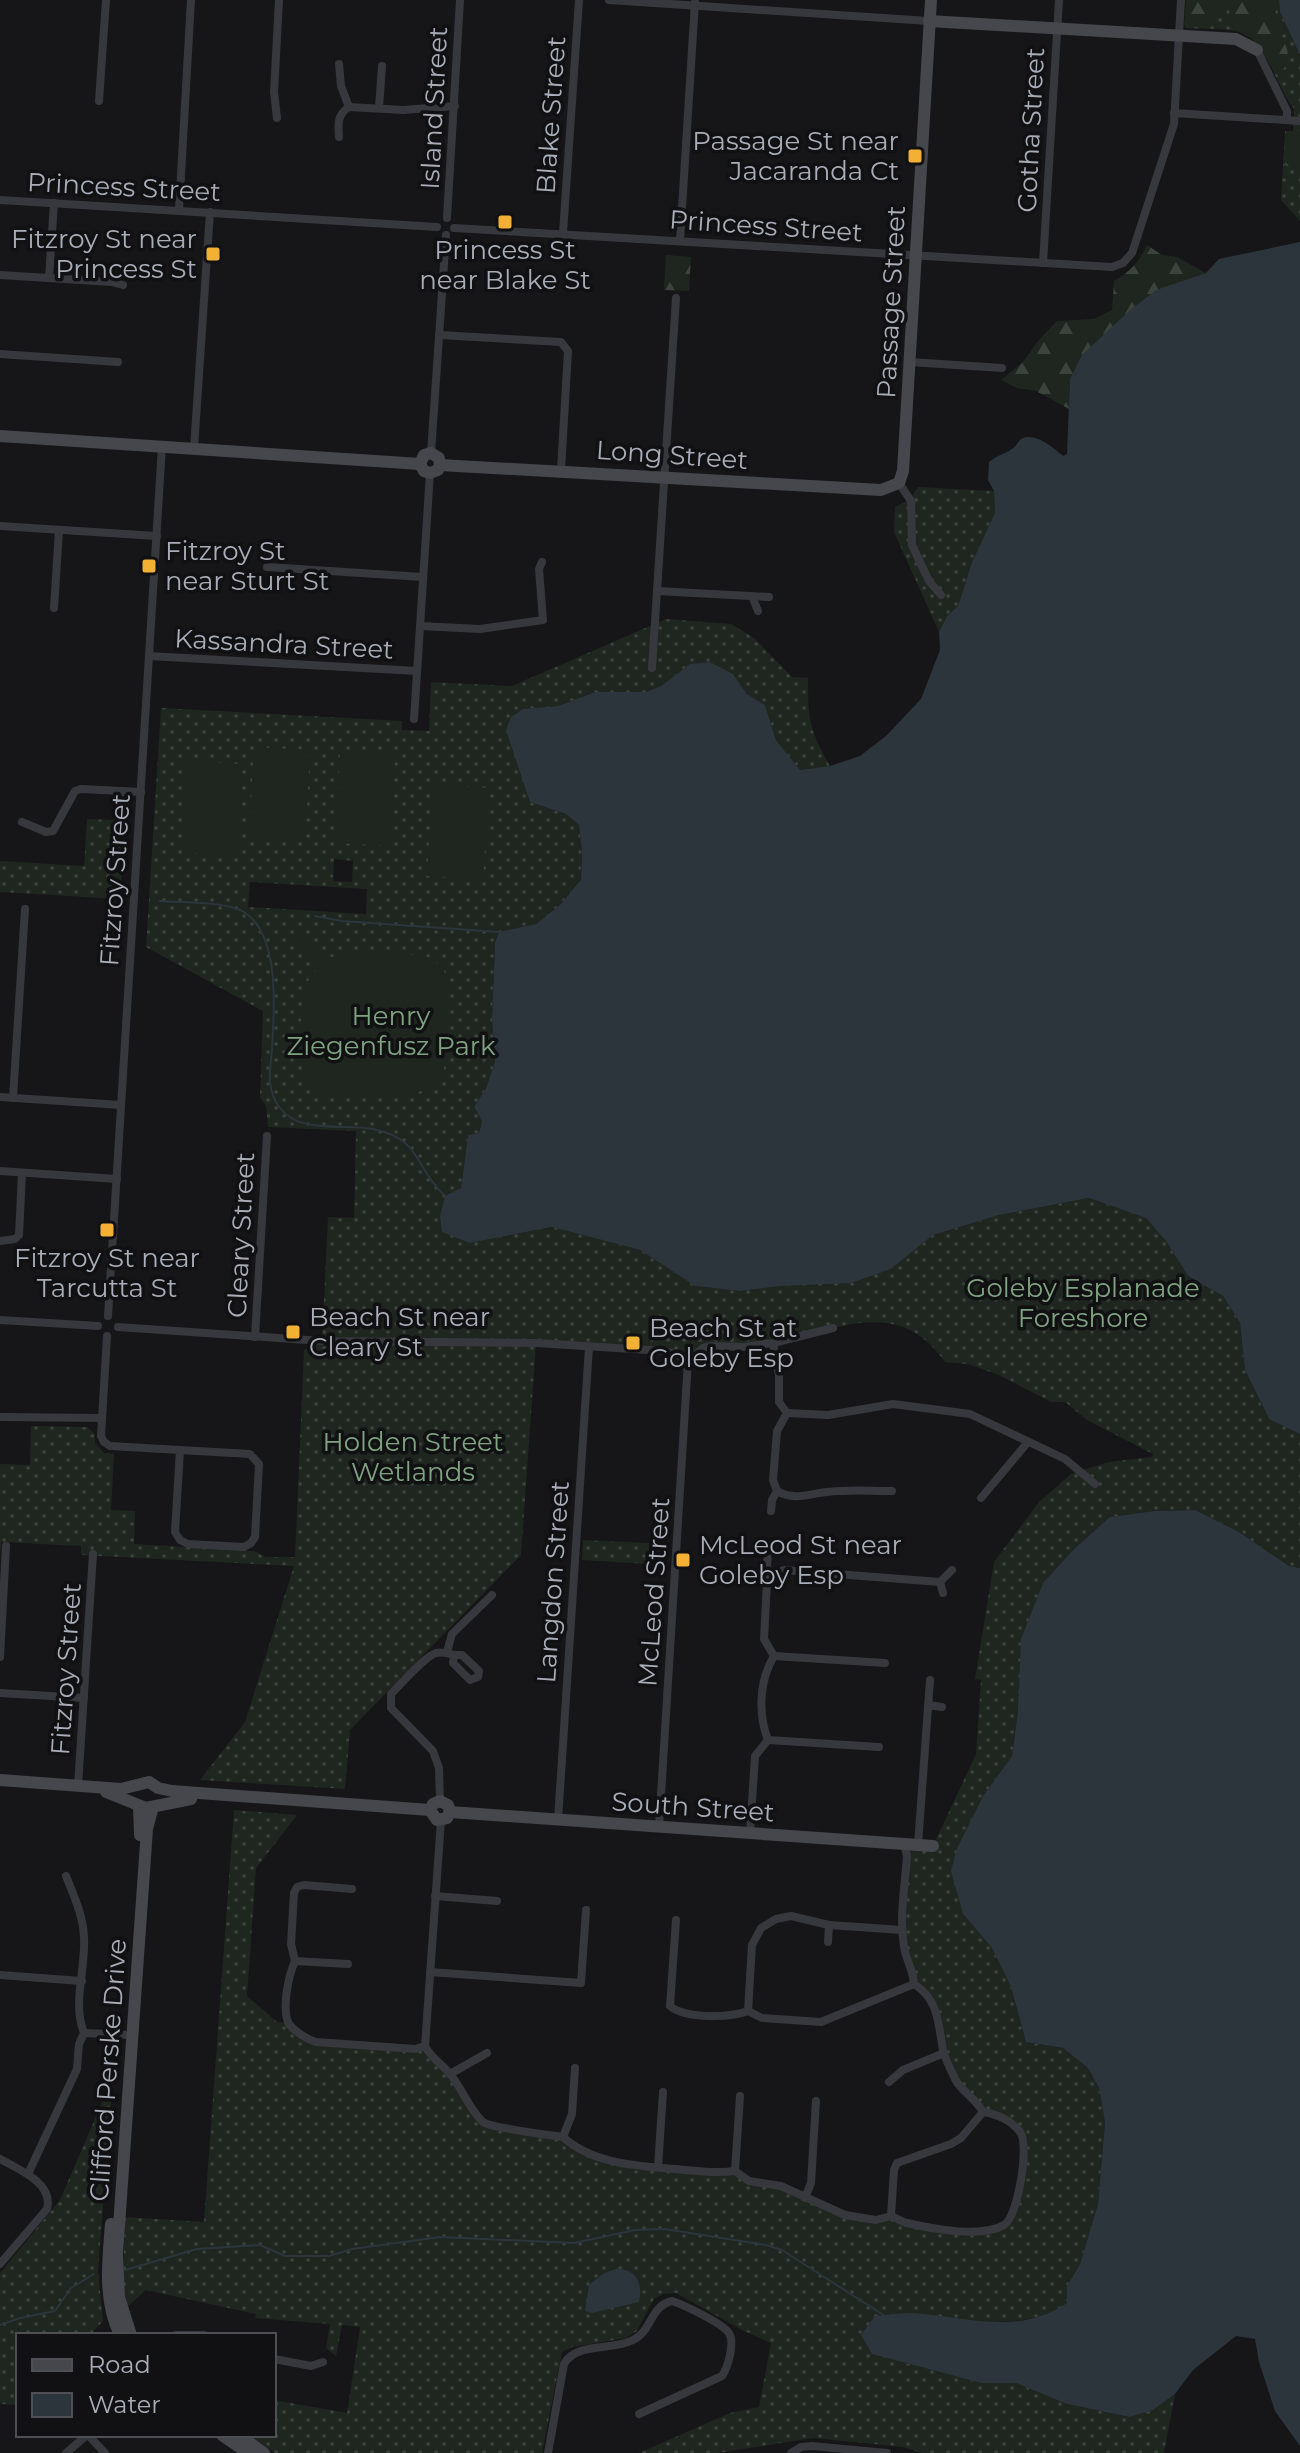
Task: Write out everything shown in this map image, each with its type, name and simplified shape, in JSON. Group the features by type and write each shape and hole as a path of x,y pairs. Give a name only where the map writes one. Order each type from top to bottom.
{"street":[{"path":"99,101 106,0"},
{"path":"179,210 191,0"},
{"path":"277,118 274,92 279,0"},
{"name":"Island Street","path":"447,218 460,0"},
{"name":"Blake Street","path":"563,233 579,0"},
{"path":"609,0 1236,39 1257,50 1287,111 1287,119"},
{"name":"Passage Street","path":"931,0 903,471 899,483 911,501 912,545 929,581 941,595"},
{"name":"Gotha Street","path":"1043,263 1059,0"},
{"path":"1181,0 1174,113 1300,121"},
{"path":"680,240 695,3"},
{"path":"339,64 341,86 349,107"},
{"path":"379,108 382,66"},
{"path":"339,137 338,119 341,112 349,107 403,110 455,106"},
{"name":"Princess Street","path":"454,228 1112,267 1123,263 1132,253 1174,124 1174,113"},
{"name":"Princess Street","path":"0,200 437,227"},
{"path":"49,278 54,203"},
{"path":"194,448 210,212"},
{"path":"414,719 430,467 439,458 431,453 446,235 454,228 447,218 440,220 437,227 440,234 446,235"},
{"path":"0,275 123,285"},
{"path":"652,668 676,298"},
{"path":"439,335 561,342 568,351 561,470"},
{"path":"0,354 118,362"},
{"path":"910,362 1002,368"},
{"name":"Long Street","path":"0,436 430,467 561,470 881,490 899,483"},
{"name":"Fitzroy Street","path":"108,1316 162,446"},
{"path":"0,526 157,536"},
{"path":"54,608 59,530"},
{"path":"420,626 492,629 543,620 539,569 542,562"},
{"path":"267,567 423,577"},
{"path":"657,591 769,597"},
{"path":"752,596 758,611"},
{"name":"Kassandra Street","path":"149,656 417,671"},
{"path":"22,822 46,832 53,831 71,795 81,789 141,792"},
{"path":"13,1098 25,909"},
{"path":"0,1097 121,1105"},
{"name":"Cleary Street","path":"255,1337 267,1136"},
{"path":"0,1171 117,1179"},
{"path":"0,1241 15,1239 19,1235 22,1173"},
{"path":"108,1316 115,1319 118,1327 114,1334 107,1336 100,1333 98,1326 101,1319 108,1316"},
{"path":"0,1320 98,1326"},
{"path":"118,1327 322,1341 536,1343 665,1351 688,1361 703,1348 773,1343 833,1328"},
{"path":"107,1336 101,1436 104,1442 110,1446 180,1450 250,1454 259,1464 255,1537 251,1543 244,1547 188,1544 180,1540 175,1532 180,1450"},
{"path":"773,1343 779,1375 779,1402 787,1413"},
{"name":"Langdon Street","path":"558,1820 589,1347"},
{"name":"McLeod Street","path":"659,1827 688,1361"},
{"path":"787,1413 828,1415 893,1404 958,1411 1073,1464 1095,1484"},
{"path":"787,1413 777,1431 773,1480 777,1491 786,1496 807,1497 827,1492 892,1491"},
{"path":"0,1417 102,1418"},
{"path":"981,1498 1028,1442"},
{"path":"771,1511 777,1491"},
{"path":"768,1545 767,1569 773,1573"},
{"path":"0,1657 6,1546"},
{"name":"Fitzroy Street","path":"78,1786 93,1554"},
{"path":"774,1656 764,1639 767,1582 773,1573 784,1570 940,1582 952,1570"},
{"path":"940,1582 943,1593"},
{"path":"435,1806 438,1759 391,1708 391,1694 432,1654 450,1654 452,1634 492,1595"},
{"path":"774,1656 885,1663"},
{"path":"768,1740 761,1722 763,1685 764,1672 774,1656"},
{"path":"914,1984 913,1967 904,1951 902,1930 907,1856 911,1844 930,1680"},
{"path":"0,1693 84,1698"},
{"path":"928,1705 942,1707"},
{"path":"768,1740 879,1747"},
{"path":"750,1833 755,1756 768,1740"},
{"path":"0,1780 121,1789 149,1782 158,1788 214,1795 448,1805 435,1896 425,2046 450,2074 484,2122 546,2137 563,2137 575,2147 618,2163 720,2175 735,2171"},
{"path":"138,1785 133,1797 146,1806"},
{"path":"98,1788 146,1806 214,1795"},
{"path":"146,1806 160,1799 158,1788"},
{"name":"Clifford Perske Drive","path":"120,2331 107,2272 128,2035 141,1828 146,1806"},
{"name":"South Street","path":"445,1816 558,1820 933,1846"},
{"path":"28,2174 77,2069 79,2044 84,2033 79,2020 85,1939 81,1914 66,1876"},
{"path":"352,1889 304,1885 297,1887 294,1893 291,1944 295,1961 289,1975 286,2012 289,2023 316,2042 415,2049 425,2046"},
{"path":"435,1896 497,1901"},
{"path":"430,1972 581,1983 586,1910"},
{"path":"748,2011 752,1945 758,1925 791,1916 829,1925 902,1930"},
{"path":"676,1920 670,2006 677,2013 734,2016 748,2011 762,2018 821,2022 914,1984"},
{"path":"828,1942 829,1925"},
{"path":"295,1961 348,1964"},
{"path":"0,1975 82,1981"},
{"path":"735,2171 749,2181 781,2186 845,2215 876,2220 891,2216 904,2223 973,2232 1002,2226 1009,2221 1014,2211 1026,2148 1023,2138 1020,2131 999,2115 983,2112 975,2098 957,2082 944,2053 937,2011 925,1991 914,1984"},
{"path":"84,2033 128,2035"},
{"path":"450,2074 487,2053"},
{"path":"889,2082 903,2070 944,2053"},
{"path":"563,2137 572,2114 575,2068"},
{"path":"658,2167 663,2092"},
{"path":"735,2171 740,2096"},
{"path":"805,2198 811,2183 816,2101"},
{"path":"891,2216 897,2163 951,2144 961,2138 983,2112"},
{"path":"0,2159 28,2174 46,2191 49,2201 47,2209 0,2264"},
{"path":"548,2453 564,2364 569,2355 633,2340 644,2330 657,2308 672,2301 725,2328 731,2343 727,2369 722,2376 639,2414"},
{"path":"276,2359 311,2366 323,2362"},
{"path":"66,2453 86,2437"},
{"path":"90,2437 105,2453"},
{"path":"225,2437 248,2453"},
{"path":"242,2437 264,2453"},
{"path":"791,2453 801,2447 812,2446 887,2453"}],"green space":[{"path":"1186,0 1276,0 1276,20 1288,55 1285,67 1279,73 1275,71 1252,39 1230,27 1227,19 1230,11 1225,3 1221,6 1221,13 1209,23 1200,27 1184,25"},
{"path":"1187,0 1279,0 1280,12 1300,55 1300,221 1281,200 1285,131 1293,131 1294,109 1251,36 1229,30 1185,28"},
{"path":"1300,130 1298,171 1283,164 1285,140"},
{"path":"1147,245 1162,255 1177,257 1206,273 1185,282 1070,379 1069,409 1036,391 1017,388 1001,380 1022,363 1057,321 1094,319 1112,310 1114,281 1134,266"},
{"path":"666,255 691,257 689,291 664,290"},
{"path":"918,487 994,491 995,513 972,562 958,606 947,616 939,632 894,532 895,507 910,499"},
{"path":"666,619 731,624 754,638 792,677 808,678 811,724 830,766 800,770 776,740 765,705 747,694 733,674 690,664 661,686 646,692 595,692 558,706 523,709 530,802 566,814 579,825 581,878 561,904 536,924 495,943 492,1018 495,1062 486,1088 474,1107 482,1121 479,1133 468,1135 461,1188 470,1243 552,1227 640,1250 695,1286 740,1291 891,1269 933,1235 999,1215 1089,1198 1146,1218 1166,1241 1188,1276 1223,1296 1240,1323 1245,1370 1268,1418 1300,1434 1300,1568 1289,1566 1239,1532 1195,1510 1110,1517 1018,1711 1012,1756 983,1796 957,1848 963,1914 992,1948 1011,1987 1026,2042 1063,2048 1089,2068 1099,2088 1105,2122 1098,2204 1080,2264 1067,2286 1067,2304 1030,2319 1010,2321 970,2321 910,2313 872,2354 981,2383 1016,2383 1067,2404 1128,2417 1153,2410 1175,2394 1164,2453 922,2453 903,2447 813,2438 718,2453 639,2453 730,2413 759,2407 771,2343 676,2293 663,2294 654,2299 637,2331 626,2338 572,2347 562,2352 542,2453 275,2453 252,2437 276,2437 276,2400 347,2413 360,2327 342,2325 336,2356 326,2348 330,2324 255,2318 256,2314 146,2290 127,2307 123,2286 125,2217 204,2222 234,1810 297,1815 256,1868 247,1996 277,2022 289,2023 307,2038 425,2046 484,2122 557,2136 618,2163 728,2172 749,2181 772,2184 845,2215 896,2217 973,2232 1009,2221 1026,2148 1020,2131 983,2112 962,2089 944,2053 940,2019 914,1984 904,1951 904,1844 933,1846 976,1754 981,1680 975,1679 994,1562 1039,1502 1071,1474 1109,1462 1152,1457 1153,1454 1087,1420 1065,1402 1051,1402 999,1375 968,1364 945,1362 927,1342 908,1329 888,1323 845,1325 776,1342 714,1345 688,1361 678,1355 536,1344 521,1555 350,1730 345,1789 200,1780 245,1722 294,1566 81,1555 81,1546 2,1542 0,1555 0,1464 30,1465 31,1426 87,1427 95,1434 95,1443 104,1453 114,1454 111,1510 135,1511 134,1544 254,1551 265,1557 295,1557 304,1350 322,1341 328,1217 354,1218 356,1131 268,1127 266,1106 260,1097 263,1011 146,947 161,708 402,721 402,730 429,731 431,682 512,686","holes":["334,859 353,861 352,882 333,881","250,882 367,889 366,914 248,907"]},
{"path":"254,747 310,750 305,842 249,839"},
{"path":"340,750 395,753 390,846 336,843"},
{"path":"186,761 242,764 238,855 182,853"},
{"path":"433,784 489,788 483,879 427,876"},
{"path":"116,794 127,795 120,899 0,892 0,861 84,866 87,819 114,820"},
{"path":"303,934 321,955 311,964 292,943"},
{"name":"Henry Ziegenfusz Park","path":"383,950 431,958 443,968 450,984 450,1031 443,1074 432,1085 415,1094 323,1094 311,1088 304,1072 301,1021 308,981 320,964 343,951"},
{"path":"583,1540 667,1544 666,1565 582,1560"},
{"path":"113,2077 98,2271 103,2321 92,2333 16,2333 16,2405 0,2404 0,2273 60,2200"}],"water":[{"path":"1279,0 1300,0 1300,55 1280,12"},
{"path":"1300,242 1300,1434 1269,1419 1245,1370 1240,1323 1223,1296 1188,1276 1166,1241 1146,1218 1089,1198 999,1215 933,1235 891,1269 851,1283 740,1291 695,1286 640,1250 552,1227 470,1243 442,1232 440,1216 445,1196 461,1188 468,1135 479,1133 482,1121 474,1107 486,1088 495,1062 492,1018 495,943 499,932 536,924 561,904 581,879 579,825 566,814 530,802 506,730 511,717 523,709 558,706 595,692 646,692 661,686 690,664 710,662 733,674 747,694 765,705 776,740 800,770 830,766 860,756 886,736 921,699 940,650 939,632 947,616 958,606 972,562 995,513 994,491 988,480 989,462 1026,437 1044,442 1063,456 1067,454 1070,379 1082,355 1156,290 1206,273 1219,259"},
{"path":"1195,1510 1239,1532 1289,1566 1300,1568 1300,2446 1275,2411 1255,2339 1236,2336 1193,2370 1175,2394 1153,2410 1129,2417 1067,2404 1016,2383 981,2383 872,2354 861,2335 875,2316 913,2313 1011,2322 1048,2313 1067,2303 1067,2286 1080,2264 1098,2204 1105,2122 1099,2088 1088,2068 1063,2048 1026,2042 1011,1987 992,1948 963,1914 951,1871 957,1848 983,1796 1012,1756 1018,1711 1021,1639 1043,1583 1074,1549 1110,1517"},
{"path":"616,2269 629,2271 637,2278 639,2302 592,2313 585,2311 589,2285 604,2273"}],"waterway":[{"path":"160,901 236,908 256,923 270,956 273,975 270,1080 280,1108 299,1122 362,1127 401,1140 416,1155 445,1196"},
{"path":"315,916 342,921 499,932"},
{"path":"125,2270 197,2249 260,2245 285,2256 329,2256 352,2249 440,2237 574,2243 635,2230 665,2229 782,2250 885,2316"},
{"path":"0,2325 55,2311 71,2288 94,2274"}],"place":[{"name":"Passage St near Jacaranda Ct","path":"915,156"},
{"name":"Princess St near Blake St","path":"505,222"},
{"name":"Fitzroy St near Princess St","path":"213,254"},
{"name":"Fitzroy St near Sturt St","path":"149,566"},
{"name":"Fitzroy St near Tarcutta St","path":"107,1230"},
{"name":"Beach St near Cleary St","path":"293,1332"},
{"name":"Beach St at Goleby Esp","path":"633,1343"},
{"name":"McLeod St near Goleby Esp","path":"683,1560"}],"park label":[{"name":"Goleby Esplanade Foreshore","path":"1083,1303"},
{"name":"Holden Street Wetlands","path":"413,1457"}]}
